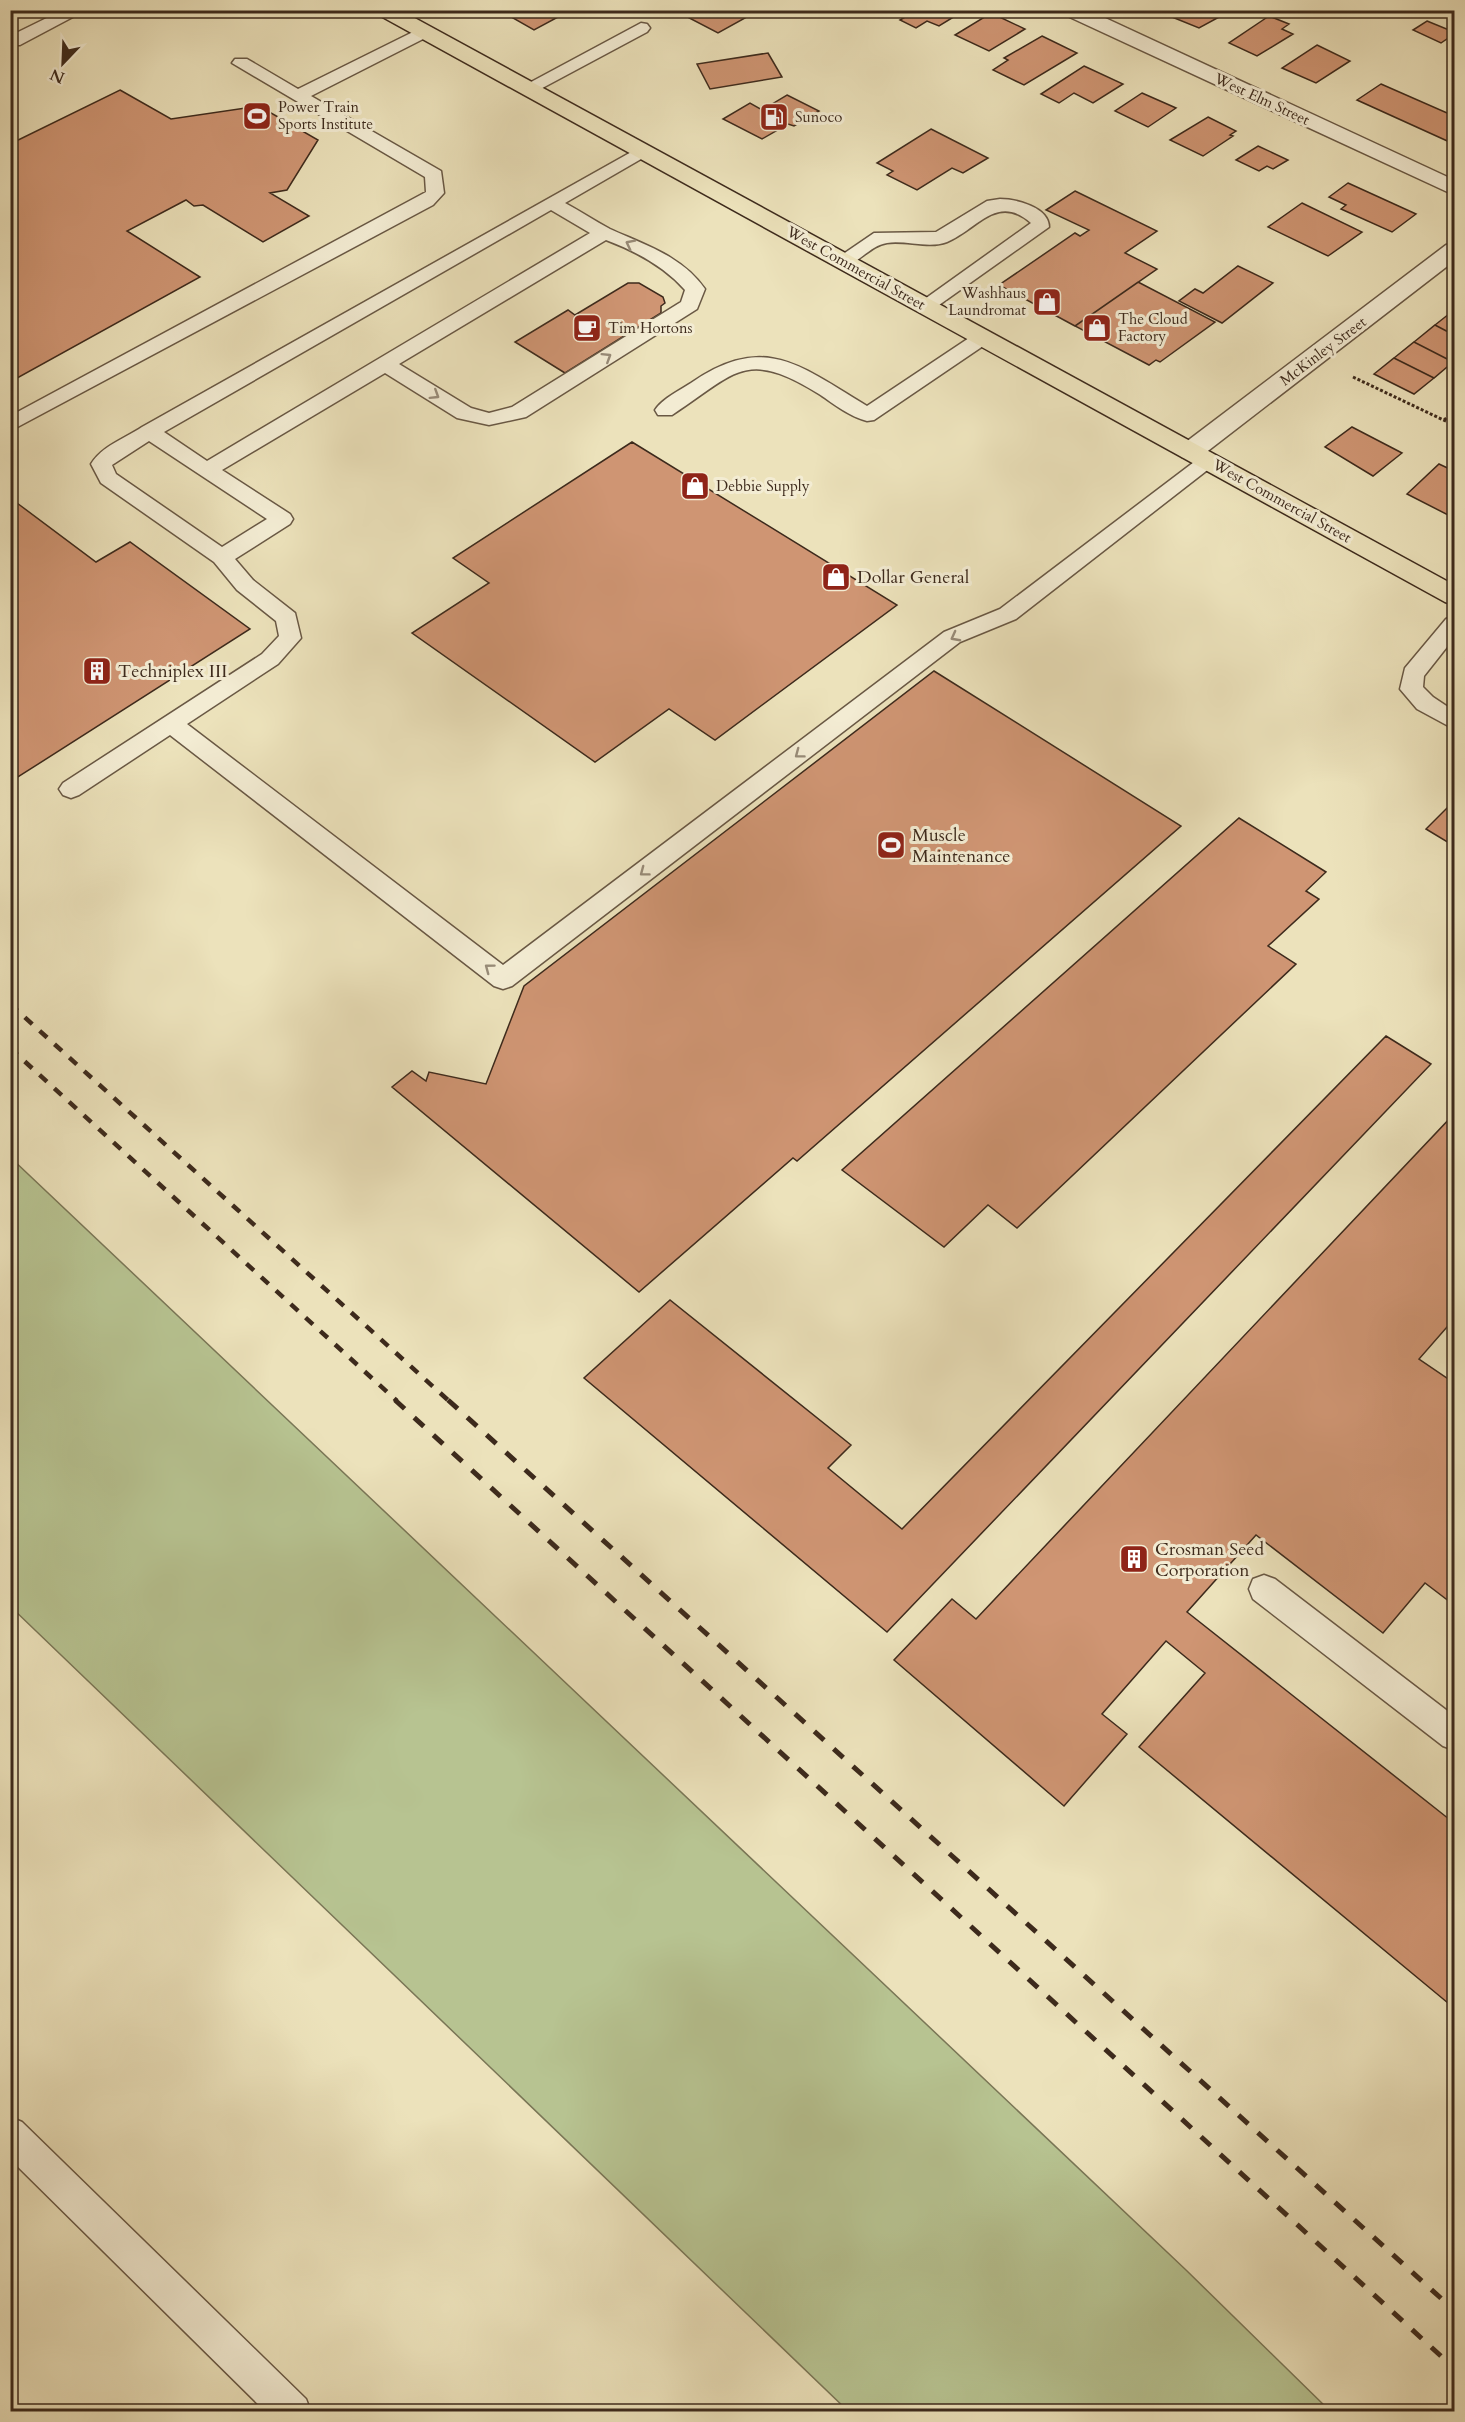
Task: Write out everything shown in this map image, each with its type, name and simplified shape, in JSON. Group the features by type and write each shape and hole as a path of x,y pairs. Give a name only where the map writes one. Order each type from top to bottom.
{"main road":[{"name":"West Commercial Street","path":"384,10 1455,596"}],"street":[{"name":"West Elm Street","path":"1070,10 1455,188"},
{"name":"McKinley Street","path":"1200,456 1455,250"}],"lane":[{"path":"12,44 78,10"},
{"path":"527,89 641,28"},
{"path":"298,96 423,32"},
{"path":"10,425 416,206 435,193 434,175 241,63"},
{"path":"71,789 270,659 290,638 287,618 244,585 222,557 108,478 101,464 149,432 642,151"},
{"path":"385,364 464,413 489,419 519,412 690,305 695,289 682,273 552,203"},
{"path":"843,261 881,237 940,238 994,205 1004,203 1035,216 1040,222 1040,227 925,306"},
{"path":"207,470 604,233"},
{"path":"665,410 736,365 755,361 777,363 867,416 982,338"},
{"path":"149,432 282,519 222,557"},
{"path":"171,724 503,979 952,637 1008,614 1200,456"},
{"path":"1455,624 1413,674 1411,689 1425,703 1455,721"},
{"path":"1264,1589 1455,1734"},
{"path":"10,2134 293,2412"}],"path":[{"path":"1359,380 1455,424"},
{"path":"1444,420 1455,411"}],"green space":[{"path":"10,1157 1186,2270 1330,2411 848,2411 11,1607"}],"building":[{"path":"499,10 571,10 534,30"},
{"path":"674,10 731,10 745,18 718,33"},
{"path":"910,10 965,10 939,26 927,21 916,28 900,20 912,13 908,12"},
{"path":"1177,10 1232,10 1199,28 1172,17 1179,12"},
{"path":"991,13 1025,29 989,51 955,35"},
{"path":"1269,16 1289,24 1282,29 1293,34 1257,56 1229,43"},
{"path":"1427,21 1454,32 1454,34 1441,43 1413,30"},
{"path":"1042,36 1077,53 1024,85 993,70 1008,60 1004,58"},
{"path":"1317,45 1350,61 1316,83 1282,68"},
{"path":"768,53 782,77 710,89 697,64"},
{"path":"1084,66 1123,84 1093,103 1074,93 1059,103 1041,94"},
{"path":"1381,84 1454,116 1454,144 1357,100"},
{"path":"120,90 171,119 259,106 318,140 287,190 270,193 309,216 263,242 203,205 194,206 186,200 127,231 200,277 10,382 10,144"},
{"path":"1142,93 1176,108 1148,127 1115,111"},
{"path":"787,95 819,111 794,126 788,124 762,139 723,119 750,103 762,110"},
{"path":"1208,117 1236,131 1230,135 1233,136 1203,156 1170,140"},
{"path":"931,129 988,158 963,173 952,168 917,190 887,175 893,171 877,163"},
{"path":"1258,146 1288,160 1273,169 1267,166 1259,171 1236,160"},
{"path":"1348,183 1416,214 1392,232 1341,209 1346,205 1329,197"},
{"path":"1075,191 1157,231 1125,253 1157,269 1075,326 999,285 1075,233 1080,236 1089,230 1046,210"},
{"path":"1302,203 1362,232 1328,256 1268,227"},
{"path":"1238,266 1273,283 1222,323 1179,301 1195,289 1203,293"},
{"path":"1138,282 1215,322 1160,362 1156,360 1149,365 1075,326"},
{"name":"Tim Hortons","path":"628,283 639,283 663,297 665,303 661,306 661,313 565,373 515,342 568,310 575,315"},
{"path":"1454,310 1454,335 1435,325"},
{"path":"1435,325 1454,335 1453,362 1414,342"},
{"path":"1414,342 1453,362 1434,378 1394,358"},
{"path":"1394,358 1434,378 1414,394 1374,374"},
{"path":"1352,427 1402,453 1373,476 1325,447"},
{"path":"632,442 897,605 715,740 669,709 595,762 412,633 489,583 453,558"},
{"path":"1439,464 1454,471 1454,518 1407,494"},
{"name":"Techniplex III","path":"17,503 96,562 130,542 250,629 10,782 10,507"},
{"path":"934,671 1181,826 797,1161 793,1158 639,1292 392,1087 412,1071 426,1081 429,1072 486,1084 524,986"},
{"path":"1454,801 1454,846 1426,829"},
{"path":"1239,818 1326,872 1306,891 1319,899 1268,946 1296,964 1017,1228 988,1205 944,1247 842,1170"},
{"path":"1386,1036 1431,1064 887,1632 584,1378 670,1300 851,1445 828,1468 902,1529"},
{"name":"Crosman Seed Corporation","path":"1454,1114 1454,1319 1419,1359 1454,1383 1454,1605 1425,1583 1383,1633 1256,1535 1187,1612 1454,1823 1454,2008 1139,1747 1205,1673 1166,1641 1102,1714 1127,1734 1064,1806 894,1660 952,1599 976,1619"}],"railway":[{"path":"10,1004 449,1401"},
{"path":"10,1048 397,1401"},
{"path":"395,1400 1454,2368"},
{"path":"448,1400 1454,2310"}],"place":[{"name":"Power Train Sports Institute","path":"257,116"},
{"name":"Sunoco","path":"774,117"},
{"name":"Washhaus Laundromat","path":"1047,302"},
{"name":"Tim Hortons","path":"587,328"},
{"name":"The Cloud Factory","path":"1097,328"},
{"name":"Debbie Supply","path":"695,486"},
{"name":"Dollar General","path":"836,577"},
{"name":"Techniplex III","path":"97,671"},
{"name":"Muscle Maintenance","path":"891,845"},
{"name":"Crosman Seed Corporation","path":"1134,1559"}]}
